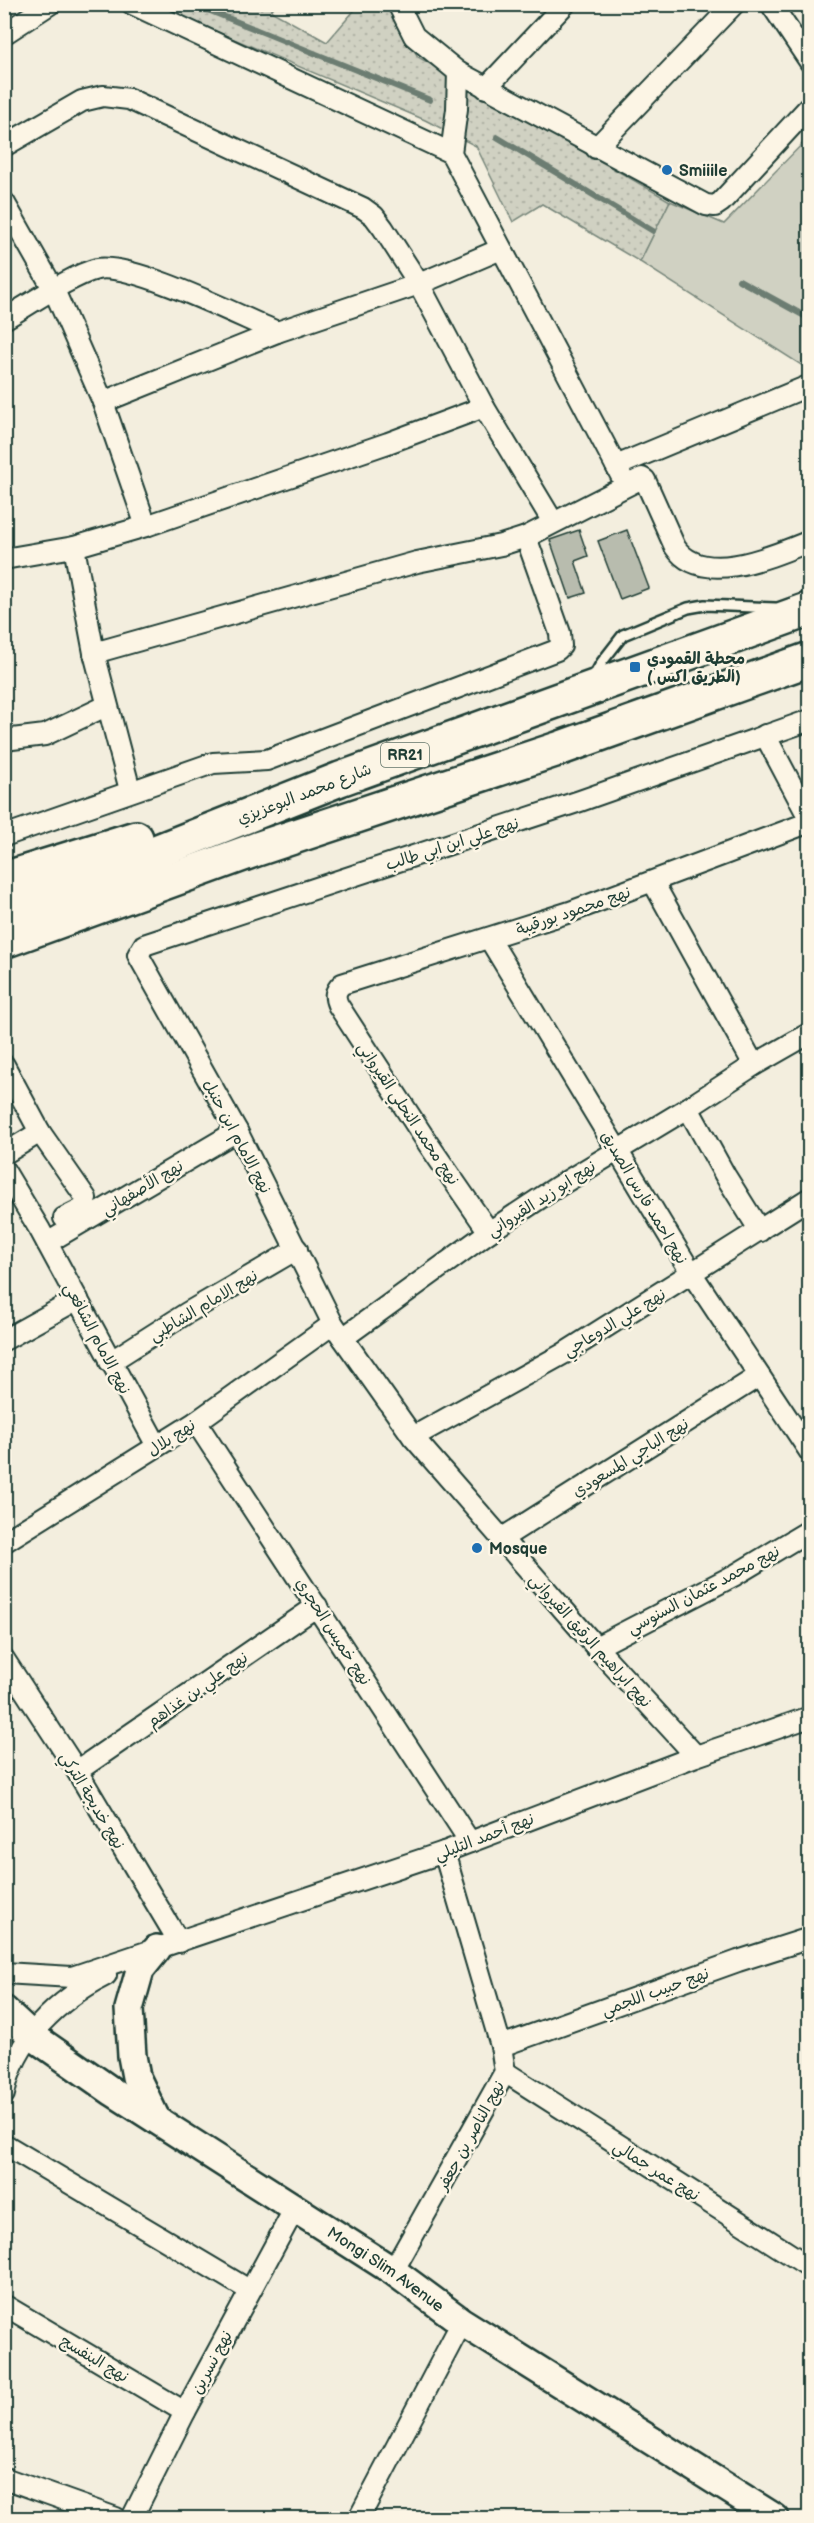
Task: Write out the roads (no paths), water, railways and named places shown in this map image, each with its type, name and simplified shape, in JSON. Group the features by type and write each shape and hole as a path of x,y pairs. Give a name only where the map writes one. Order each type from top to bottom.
{"highway":[{"name":"شارع محمد البوعزيزي","path":"4,912 339,779 808,609"},
{"name":"RR21","path":"4,941 257,849 558,750 810,659"},
{"path":"4,879 339,779"},
{"path":"4,960 151,900 257,849"}],"main road":[{"path":"157,2120 136,2077 132,2056 129,2009 140,1970 168,1945"},
{"name":"Mongi Slim Avenue","path":"4,2010 31,2035 157,2120 393,2271 462,2322 775,2518"}],"street":[{"path":"4,34 50,4"},
{"path":"132,4 451,153"},
{"path":"398,4 414,36 458,72 706,205 715,206 721,202 810,106"},
{"path":"486,88 564,4"},
{"path":"596,148 734,4"},
{"path":"771,4 810,62"},
{"path":"458,72 457,109 451,153 626,485"},
{"path":"4,146 82,101 103,96 129,99 363,208 374,216 383,228 418,284 484,407 552,522"},
{"path":"4,202 54,290 103,402 146,526"},
{"path":"103,402 277,332 418,284 501,249"},
{"path":"4,319 54,290 95,270 111,268 125,270 277,332"},
{"path":"616,466 808,386"},
{"path":"4,560 74,547 146,526 388,443 484,407"},
{"path":"94,653 417,562 501,545 526,537 626,485 644,479 681,555 703,565 735,566 810,541"},
{"path":"4,836 130,790 213,763 267,760 557,650 561,646 560,633 526,537"},
{"path":"74,547 106,706 130,790"},
{"path":"4,740 45,735 106,706"},
{"name":"نهج علي ابن ابي طالب","path":"140,950 144,945 580,801 810,720"},
{"path":"765,735 810,821"},
{"name":"نهج محمود بورقيبة","path":"336,991 342,984 489,938 653,882 810,821"},
{"path":"653,882 754,1065"},
{"name":"نهج احمد فارس الصديق","path":"489,938 692,1274 810,1452"},
{"name":"نهج الامام ابن حنبل","path":"140,950 140,959 237,1131 338,1331"},
{"name":"نهج محمد النحلي القيرواني","path":"336,991 335,998 338,1005 489,1232"},
{"name":"نهج ابو زيد القيرواني","path":"338,1331 616,1150 810,1033"},
{"path":"4,1065 40,1132 86,1198 87,1204 84,1208 44,1237"},
{"path":"688,1108 725,1175 760,1230"},
{"name":"نهج الأصفهاني","path":"44,1237 237,1131"},
{"path":"4,1154 40,1132"},
{"name":"نهج الامام الشافعي","path":"4,1170 44,1237 110,1362 158,1446"},
{"name":"نهج علي الدوعاجي","path":"413,1437 563,1354 810,1198"},
{"name":"نهج الامام الشاطبي","path":"110,1362 187,1313 297,1249"},
{"path":"4,1340 78,1299"},
{"name":"نهج بلال","path":"4,1542 338,1331"},
{"name":"نهج ابراهيم الرقيق القيرواني","path":"338,1331 413,1437 596,1647 696,1755"},
{"name":"نهج الباجي المسعودي","path":"501,1539 759,1376"},
{"name":"نهج خميس الحجري","path":"196,1422 470,1842"},
{"name":"نهج محمد عثمان السنوسي","path":"596,1647 735,1575 810,1530"},
{"name":"نهج علي بن غذاهم","path":"77,1771 317,1606"},
{"name":"نهج خديجة التركي","path":"4,1659 77,1771 168,1945"},
{"name":"نهج أحمد التليلي","path":"4,1973 72,1977 444,1852 696,1755 810,1717"},
{"name":"نهج الناصر بن جعفر","path":"393,2271 505,2072 501,2046 444,1852"},
{"name":"نهج حبيب اللجمي","path":"501,2046 738,1961 810,1938"},
{"name":"نهج أحمد التليلي","path":"4,2094 14,2060 31,2035 71,1996 90,1983 168,1945"},
{"name":"نهج عمر جمالي","path":"505,2072 810,2266"},
{"path":"4,2144 249,2290"},
{"name":"نهج نسرين","path":"132,2518 249,2290 295,2208"},
{"name":"نهج البنفسج","path":"4,2305 185,2412"},
{"path":"359,2518 462,2322"},
{"path":"4,2478 115,2518"}],"waterway":[{"path":"4,8 11,4"},
{"path":"193,4 430,100"},
{"path":"497,137 653,231"},
{"path":"739,280 810,319"}],"place":[{"name":"Smiiile","path":"667,170"},
{"name":"محطة القمودي ( الطريق اكس)","path":"635,667"},
{"name":"Mosque","path":"477,1548"}]}
